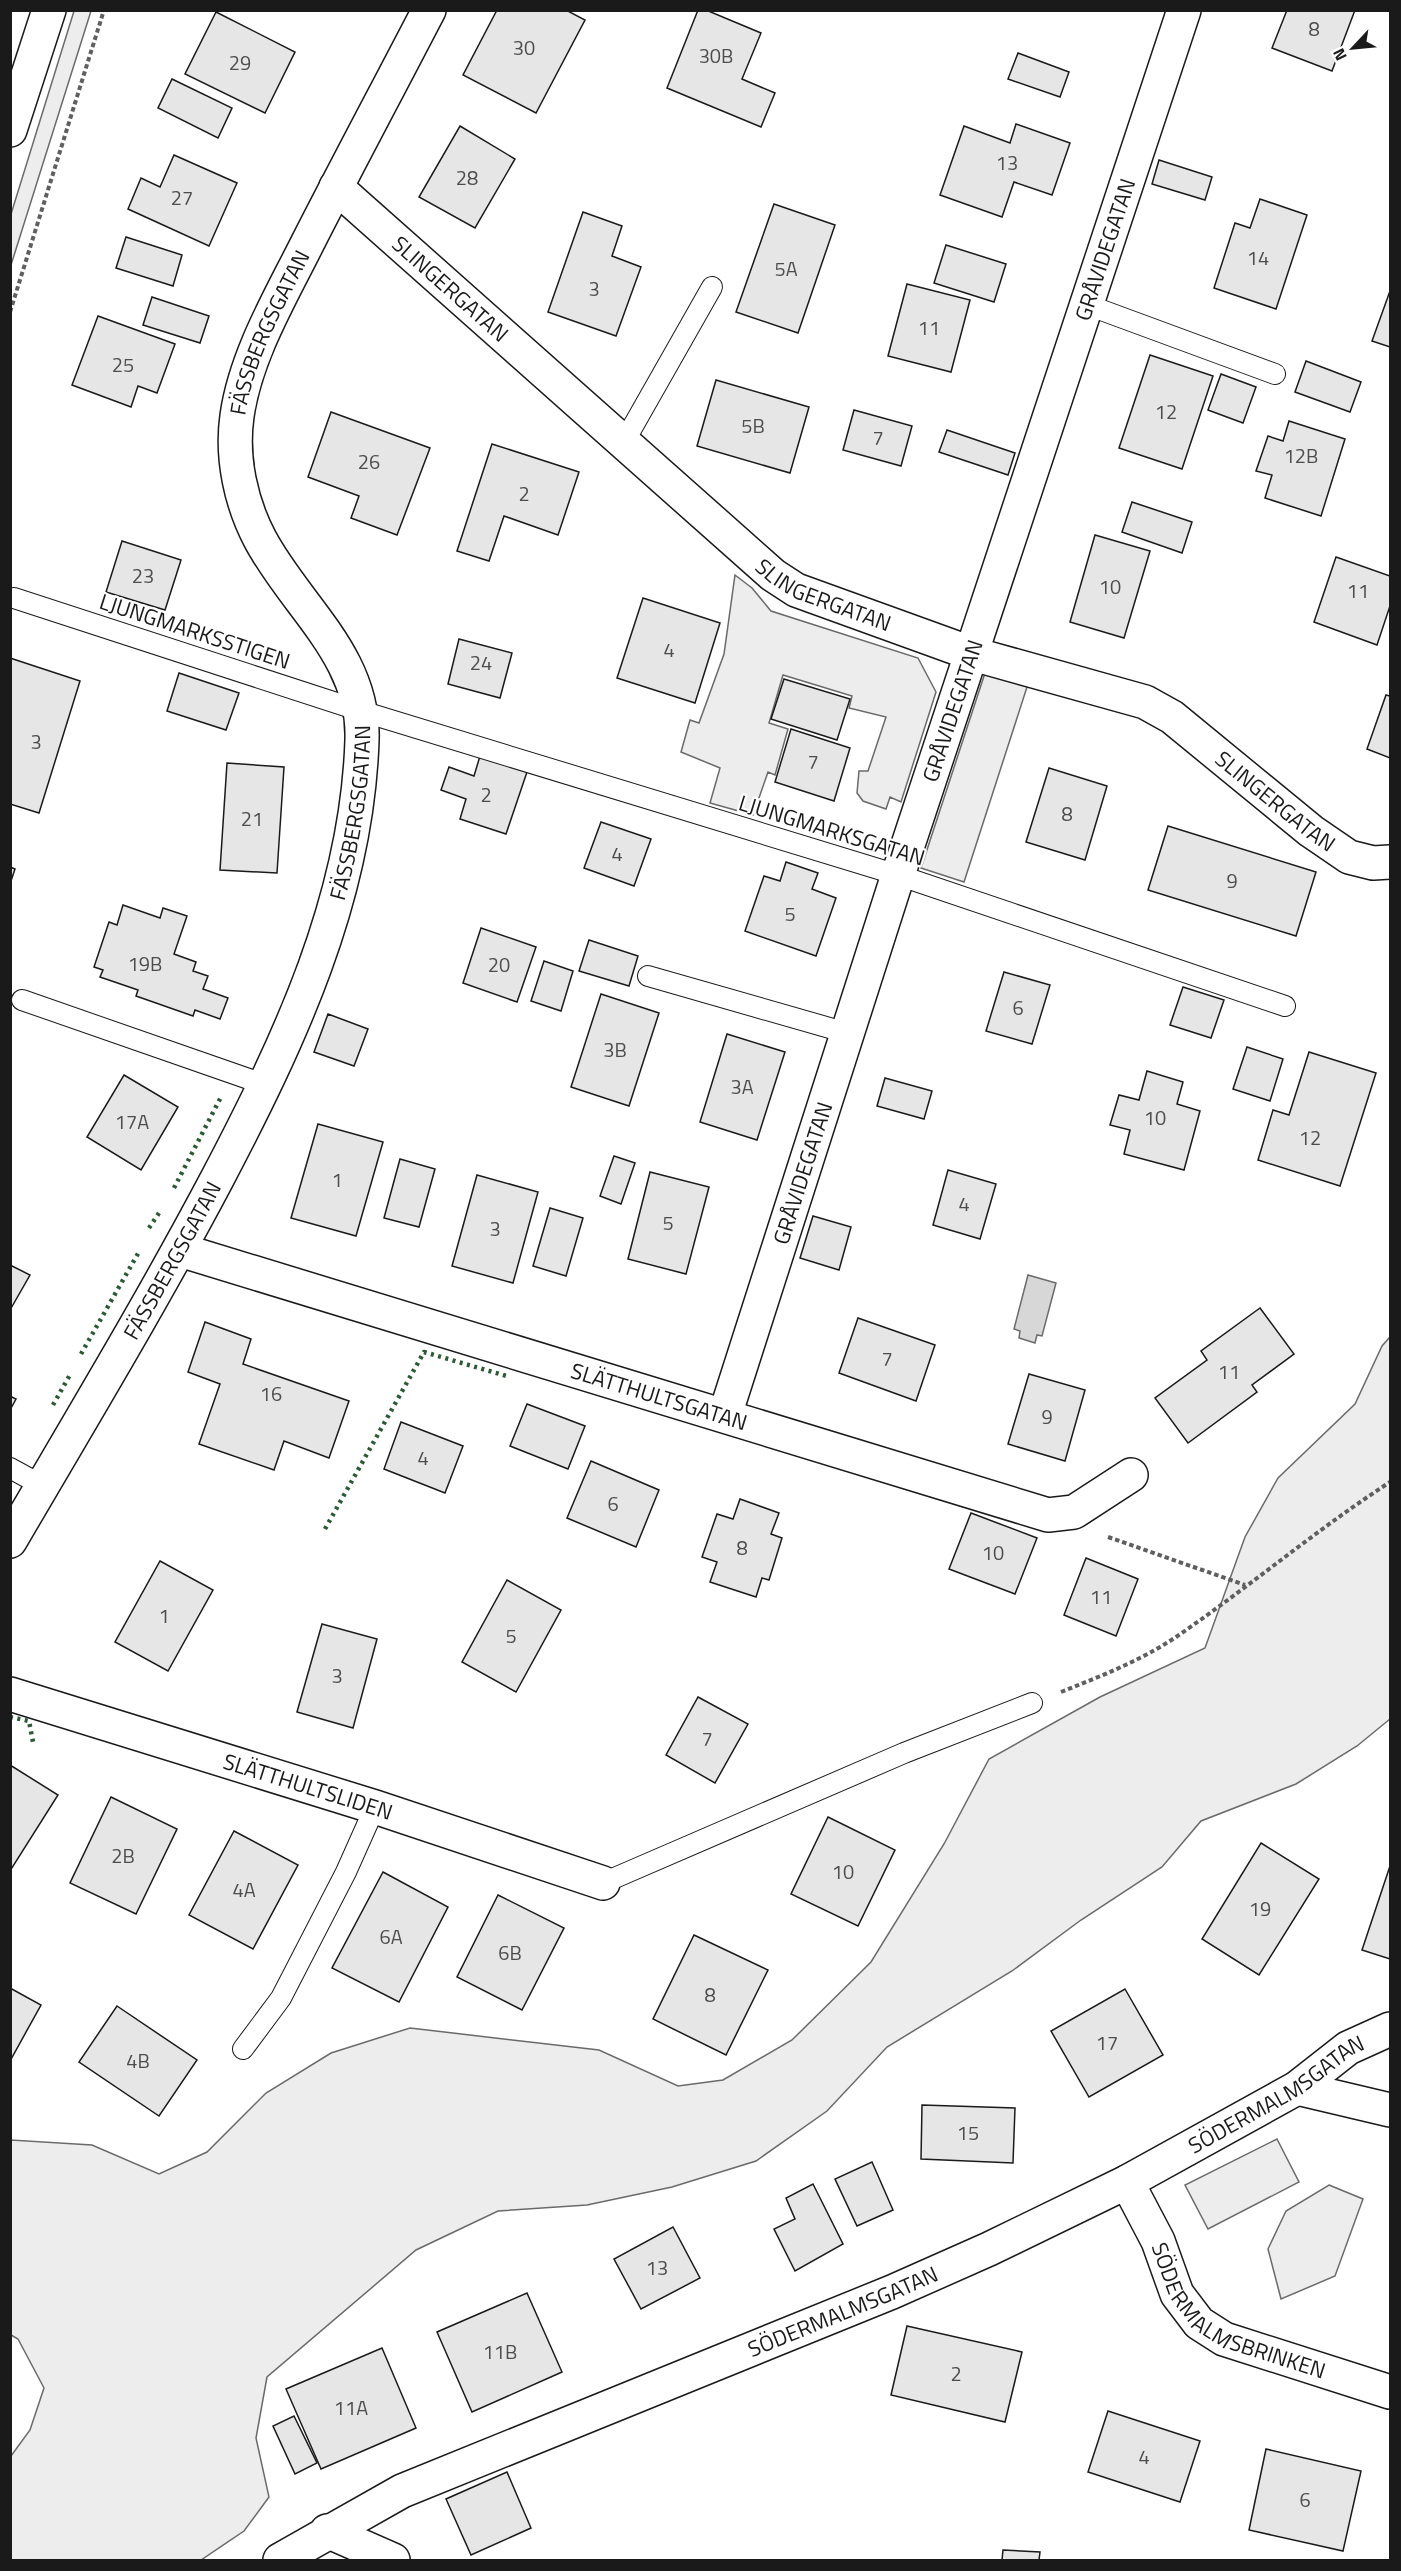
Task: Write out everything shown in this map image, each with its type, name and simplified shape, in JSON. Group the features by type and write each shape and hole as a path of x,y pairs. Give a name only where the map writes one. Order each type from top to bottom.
{"street":[{"path":"10,130 49,10"},
{"name":"FÄSSBERGSGATAN","path":"10,1541 180,1250 266,1085 323,946 342,883 363,737 360,711 342,657 324,627 283,578 249,516 239,484 236,421 242,391 271,315 429,10"},
{"name":"GRÅVIDEGATAN","path":"725,1415 898,874 973,654 1085,304 1184,10"},
{"name":"SLINGERGATAN","path":"336,187 773,575 796,590 973,654 1145,702 1172,717 1311,831 1349,857 1373,863 1390,862"},
{"name":"SLÄTTHULTSGATAN","path":"180,1250 1048,1515 1074,1512 1131,1475"},
{"name":"SLÄTTHULTSLIDEN","path":"10,1694 375,1807 603,1883"},
{"name":"SÖDERMALMSGATAN","path":"280,2560 327,2531 402,2491 892,2292 989,2249 1127,2182 1297,2088 1348,2048 1390,2029"},
{"path":"1297,2088 1390,2110"},
{"name":"SÖDERMALMSBRINKEN","path":"1127,2182 1158,2241 1177,2294 1199,2323 1224,2339 1390,2392"},
{"path":"327,2531 393,2560"}],"lane":[{"path":"624,442 712,287"},
{"path":"1085,304 1275,374"},
{"name":"LJUNGMARKSSTIGEN","path":"14,598 360,711"},
{"name":"LJUNGMARKSGATAN","path":"360,711 898,874 1286,1006"},
{"path":"648,976 847,1033"},
{"path":"22,1000 266,1085"},
{"path":"10,1468 43,1486"},
{"path":"603,1883 904,1753 1032,1703"},
{"path":"243,2049 281,1998 346,1872 375,1807"}],"path":[{"path":"10,312 104,10"},
{"path":"1032,1703 1122,1668 1175,1637 1341,1514 1390,1482"},
{"path":"1048,1515 1245,1585"}],"shaded area":[{"path":"74,11 91,11 11,265 11,214"},
{"path":"735,575 752,588 771,611 918,658 936,692 901,802 890,797 886,809 863,801 857,793 859,771 868,771 886,717 849,708 852,696 783,675 769,723 788,729 775,775 768,772 753,815 710,803 720,768 681,752 690,720 699,723 724,654"},
{"path":"986,670 1028,684 964,882 921,868"},
{"path":"1028,1275 1056,1283 1042,1336 1037,1335 1035,1343 1019,1338 1020,1331 1014,1329"},
{"path":"1390,1337 1390,1719 1357,1746 1296,1784 1201,1821 1162,1867 1081,1920 1012,1971 887,2047 827,2111 756,2161 672,2187 587,2205 498,2211 416,2250 267,2377 256,2438 269,2497 244,2531 201,2560 11,2560 11,2456 30,2430 44,2388 18,2339 11,2335 11,2140 92,2145 159,2174 207,2152 266,2093 331,2053 410,2028 599,2050 678,2086 723,2080 792,2040 871,1962 944,1844 989,1759 1100,1697 1205,1648 1245,1537 1278,1478 1355,1404 1382,1346"},
{"path":"1277,2139 1299,2182 1208,2229 1185,2185"},
{"path":"1329,2185 1363,2199 1335,2276 1281,2299 1268,2249 1286,2211"}],"building":[{"path":"497,10 566,10 585,20 536,113 463,75"},
{"path":"698,10 706,10 761,33 742,79 775,93 761,127 667,88"},
{"path":"1287,10 1355,10 1332,71 1272,48"},
{"path":"216,12 295,52 265,113 185,74"},
{"path":"1018,53 1069,72 1060,97 1008,79"},
{"path":"172,79 232,108 218,138 158,108"},
{"path":"1016,124 1070,143 1052,195 1014,182 1002,217 940,195 964,126 1010,143"},
{"path":"460,126 515,159 475,228 419,197"},
{"path":"174,155 237,183 209,246 128,209 141,178 160,187"},
{"path":"1159,160 1212,177 1205,200 1152,184"},
{"path":"1260,199 1307,215 1276,309 1214,288 1235,223 1250,228"},
{"path":"774,204 835,225 798,333 736,312"},
{"path":"583,212 622,226 612,256 641,267 616,336 548,312"},
{"path":"126,237 182,255 173,286 116,268"},
{"path":"946,245 1006,264 994,302 934,283"},
{"path":"907,284 970,300 951,372 888,356"},
{"path":"1390,291 1390,347 1372,341"},
{"path":"152,297 209,316 200,343 143,325"},
{"path":"98,316 175,344 157,393 138,386 131,407 72,385"},
{"path":"1150,355 1213,376 1182,469 1119,448"},
{"path":"1306,361 1361,382 1350,412 1295,392"},
{"path":"1221,374 1256,387 1243,423 1208,410"},
{"path":"716,380 809,407 790,473 697,446"},
{"path":"854,410 912,426 901,466 843,450"},
{"path":"331,412 430,448 397,535 351,518 359,496 308,477"},
{"path":"1289,421 1345,439 1321,516 1265,498 1272,475 1256,471 1268,436 1283,441"},
{"path":"947,430 1015,453 1008,475 939,452"},
{"path":"492,444 579,472 558,535 504,516 489,561 457,551"},
{"path":"1132,502 1192,522 1182,553 1122,532"},
{"path":"1095,535 1150,551 1124,638 1070,622"},
{"path":"122,541 181,560 165,610 106,592"},
{"path":"1336,557 1390,576 1390,606 1377,645 1314,622"},
{"path":"643,598 720,623 695,703 617,678"},
{"path":"459,639 512,653 500,698 448,684"},
{"path":"10,658 80,681 39,813 10,804"},
{"path":"179,673 239,693 226,730 167,711"},
{"path":"784,679 850,699 837,740 771,719"},
{"path":"1386,695 1390,696 1390,758 1367,749"},
{"path":"791,729 850,748 834,801 775,782"},
{"path":"480,756 527,772 506,834 460,819 466,799 441,790 449,767 474,776"},
{"path":"227,763 284,767 277,873 220,870"},
{"path":"1049,768 1107,786 1085,860 1026,842"},
{"path":"601,822 651,839 634,886 584,868"},
{"path":"1168,826 1316,872 1296,936 1148,890"},
{"path":"786,862 818,873 812,889 836,898 816,956 745,931 764,876 780,881"},
{"path":"10,867 15,869 10,884"},
{"path":"123,905 160,918 163,908 187,916 174,954 196,962 193,971 208,976 203,989 228,998 220,1019 195,1010 193,1016 136,996 138,990 100,977 103,970 94,967 109,922 117,925"},
{"path":"481,928 536,947 517,1002 463,983"},
{"path":"589,940 638,956 629,986 579,971"},
{"path":"544,961 573,971 561,1011 531,1001"},
{"path":"1004,972 1050,985 1032,1044 986,1031"},
{"path":"1183,987 1224,1000 1211,1038 1170,1025"},
{"path":"601,994 659,1013 629,1106 571,1087"},
{"path":"328,1014 368,1029 354,1066 314,1052"},
{"path":"727,1034 785,1052 757,1140 700,1122"},
{"path":"1247,1047 1283,1059 1270,1101 1233,1089"},
{"path":"1309,1052 1376,1073 1340,1186 1258,1160 1273,1110 1289,1115"},
{"path":"1147,1071 1183,1082 1177,1104 1200,1111 1184,1170 1124,1154 1130,1130 1110,1125 1119,1095 1139,1100"},
{"path":"124,1075 178,1107 141,1170 87,1137"},
{"path":"885,1078 932,1091 924,1119 877,1106"},
{"path":"318,1124 383,1142 356,1236 291,1218"},
{"path":"614,1156 635,1163 621,1204 600,1196"},
{"path":"400,1159 435,1169 419,1227 384,1218"},
{"path":"948,1170 996,1184 980,1239 933,1225"},
{"path":"650,1172 709,1187 686,1274 628,1259"},
{"path":"477,1175 538,1192 513,1283 452,1266"},
{"path":"550,1208 583,1218 566,1276 533,1266"},
{"path":"813,1216 851,1227 839,1270 800,1258"},
{"path":"10,1265 30,1275 10,1310"},
{"path":"1260,1308 1294,1354 1252,1385 1257,1392 1188,1443 1155,1398 1207,1360 1201,1351"},
{"path":"858,1318 935,1345 916,1401 839,1373"},
{"path":"205,1322 251,1339 243,1364 349,1401 329,1458 284,1441 274,1470 199,1444 220,1384 188,1372"},
{"path":"1029,1374 1085,1390 1065,1461 1008,1444"},
{"path":"10,1396 16,1399 10,1410"},
{"path":"527,1404 585,1426 568,1469 510,1446"},
{"path":"401,1422 463,1446 445,1493 384,1469"},
{"path":"591,1461 659,1490 636,1547 567,1518"},
{"path":"740,1499 779,1513 771,1534 782,1538 769,1580 762,1578 756,1597 710,1582 717,1562 702,1557 717,1514 733,1519"},
{"path":"971,1513 1037,1538 1015,1594 949,1569"},
{"path":"1086,1558 1138,1579 1116,1636 1064,1615"},
{"path":"160,1561 213,1590 168,1671 115,1642"},
{"path":"507,1580 561,1610 516,1692 462,1662"},
{"path":"322,1624 377,1639 353,1728 297,1712"},
{"path":"698,1697 748,1724 715,1783 666,1755"},
{"path":"10,1765 58,1795 10,1871"},
{"path":"111,1797 177,1829 136,1914 70,1883"},
{"path":"828,1817 895,1850 858,1926 791,1894"},
{"path":"234,1831 298,1865 253,1949 189,1915"},
{"path":"1261,1843 1319,1879 1259,1975 1202,1939"},
{"path":"1390,1866 1390,1959 1362,1950"},
{"path":"383,1872 448,1907 399,2002 332,1968"},
{"path":"498,1895 564,1928 522,2010 457,1977"},
{"path":"694,1935 768,1970 726,2055 653,2019"},
{"path":"10,1988 41,2005 10,2061"},
{"path":"1125,1989 1163,2055 1089,2097 1051,2031"},
{"path":"117,2006 197,2060 159,2116 79,2062"},
{"path":"922,2105 1015,2108 1013,2163 921,2159"},
{"path":"872,2162 893,2210 857,2226 835,2179"},
{"path":"813,2184 843,2244 795,2271 774,2229 795,2219 786,2198"},
{"path":"673,2227 700,2278 641,2309 614,2259"},
{"path":"527,2293 562,2372 472,2412 437,2332"},
{"path":"907,2326 1022,2352 1005,2422 891,2395"},
{"path":"382,2348 416,2428 321,2469 286,2389"},
{"path":"1108,2411 1200,2441 1180,2502 1088,2472"},
{"path":"294,2416 317,2463 295,2474 273,2426"},
{"path":"1266,2449 1361,2471 1343,2551 1249,2530"},
{"path":"507,2472 531,2528 471,2555 446,2499"},
{"path":"1003,2550 1040,2552 1039,2560 1002,2560"}],"hedge":[{"path":"174,1188 222,1095"},
{"path":"149,1228 159,1213"},
{"path":"81,1354 140,1250"},
{"path":"325,1529 424,1352 510,1377"},
{"path":"53,1405 71,1373"},
{"path":"10,1717 29,1721 33,1742"}]}
